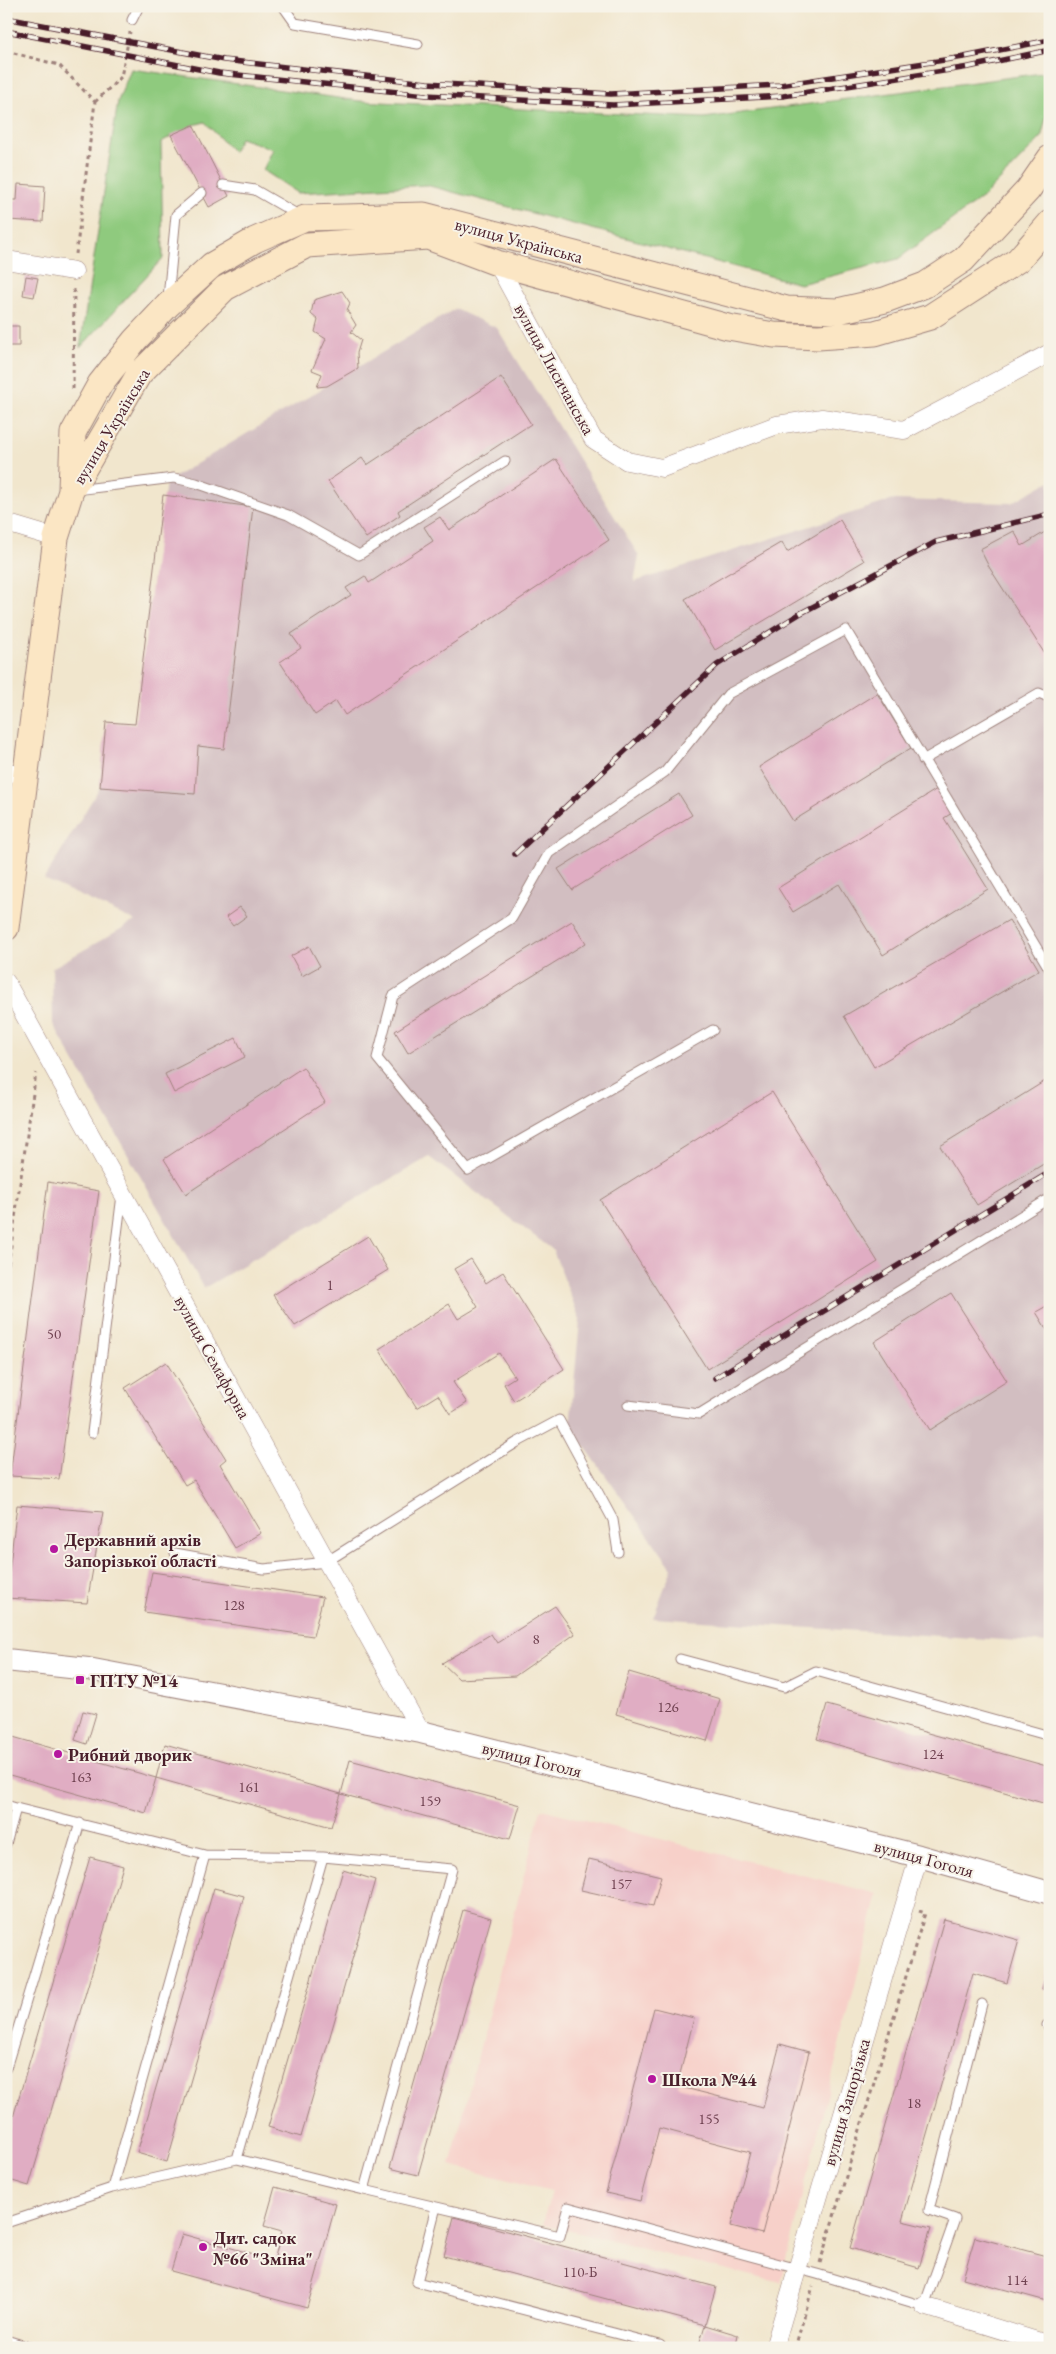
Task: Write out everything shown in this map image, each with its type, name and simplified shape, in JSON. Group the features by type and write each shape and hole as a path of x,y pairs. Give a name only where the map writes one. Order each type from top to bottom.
{"main road":[{"name":"вулиця Українська","path":"71,491 72,432 100,384 135,340 168,305 212,265 255,240 305,218 424,215 787,309 838,311 885,300 925,285 963,260 1028,190 1050,158"},
{"name":"вулиця Українська","path":"6,928 16,774 56,538 71,491 139,374 226,288 307,245 428,237 496,263 728,327 774,335 818,337 874,333 930,316 1018,260 1050,223"}],"street":[{"path":"6,260 74,271"},
{"name":"вулиця Лисичанська","path":"496,263 593,439 627,461 662,468 777,425 822,418 904,430 1050,353"},
{"path":"6,523 56,538"},
{"name":"вулиця Семафорна","path":"6,982 421,1732"},
{"name":"вулиця Гоголя","path":"6,1660 88,1670 421,1732 919,1856 1050,1893"},
{"name":"вулиця Запорізька","path":"774,2348 919,1856"},
{"path":"924,2306 1050,2345"}],"lane":[{"path":"132,20 139,6"},
{"path":"283,6 295,23 418,44"},
{"path":"223,185 255,190 305,218"},
{"path":"168,305 176,216 202,193"},
{"path":"71,491 174,478 196,482 288,515 359,555 506,461"},
{"path":"713,1030 468,1170 377,1058 393,996 512,918 550,853 666,772 728,694 846,630 1050,970"},
{"path":"923,760 1039,693 1050,698"},
{"path":"92,1433 122,1192"},
{"path":"628,1405 699,1414 1050,1198"},
{"path":"175,1552 264,1569 326,1562 516,1443 559,1420 612,1520 618,1552"},
{"path":"680,1659 784,1687 816,1672 1050,1736"},
{"path":"6,1805 205,1855 322,1858 452,1869 364,2190"},
{"path":"6,1844 16,1808"},
{"path":"6,2068 80,1823"},
{"path":"112,2188 205,1855"},
{"path":"238,2159 322,1858"},
{"path":"6,2222 112,2188 238,2159 560,2236 568,2207 797,2269 924,2306 955,2219 929,2210 982,2004"},
{"path":"436,2207 416,2282 660,2345 660,2348"},
{"path":"6,2340 32,2348"}],"path":[{"path":"73,394 74,271 95,102 121,77 132,20"},
{"path":"6,51 59,65 95,102"},
{"path":"6,1280 40,1043"}],"shaded area":[{"path":"455,309 497,328 639,556 634,582 893,500 1011,503 1050,481 1050,1643 653,1618 672,1568 570,1426 580,1320 553,1250 429,1157 204,1288 53,1024 52,968 135,921 44,879 100,787 106,722 135,724 166,482"},
{"name":"Школа №44","path":"541,1809 878,1894 780,2283 543,2224 551,2191 450,2165"}],"green space":[{"path":"131,69 360,101 704,118 1050,72 1050,102 1041,138 984,196 898,259 800,284 426,185 298,193 263,170 273,149 240,138 233,152 205,122 193,125 161,142 163,258 80,348 118,101"}],"building":[{"path":"193,125 229,196 209,207 171,135"},
{"path":"18,184 45,186 43,222 7,220 8,200 17,200"},
{"path":"26,276 38,278 34,297 23,295"},
{"path":"342,291 350,303 347,310 356,325 351,332 361,340 357,353 358,368 327,386 317,387 322,374 312,370 326,339 315,332 318,320 311,314 314,300"},
{"path":"6,326 19,326 19,346 6,346"},
{"path":"501,377 531,424 398,511 400,515 366,538 328,481 362,458 367,465"},
{"path":"556,459 609,540 345,715 336,701 315,715 280,662 301,648 291,634 351,595 346,588 365,576 369,583 433,541 424,527 440,517 449,530"},
{"path":"163,495 253,507 224,749 198,746 195,794 100,787 106,722 135,724"},
{"path":"840,520 864,561 715,650 685,599 782,542 787,552"},
{"path":"1050,529 1050,662 989,567 980,549 1014,531 1022,546"},
{"path":"877,693 911,748 793,821 759,767"},
{"path":"937,789 952,813 944,818 988,889 883,955 839,884 793,912 778,888"},
{"path":"679,794 692,815 572,890 558,869"},
{"path":"240,907 247,916 233,926 226,917"},
{"path":"1009,920 1039,970 874,1067 844,1016"},
{"path":"572,921 586,943 408,1053 395,1031"},
{"path":"309,946 320,966 302,976 291,956"},
{"path":"236,1038 245,1057 174,1093 165,1074"},
{"path":"303,1067 325,1102 186,1194 164,1159"},
{"path":"1050,1078 1050,1160 977,1205 940,1146"},
{"path":"772,1092 878,1262 707,1369 600,1200"},
{"path":"48,1182 99,1191 59,1479 10,1476"},
{"path":"368,1236 388,1270 295,1326 273,1295"},
{"path":"471,1259 486,1283 503,1272 564,1369 514,1401 504,1384 515,1377 499,1353 453,1382 467,1403 450,1414 438,1395 417,1408 379,1349 449,1304 458,1319 478,1307 454,1269"},
{"path":"951,1293 1007,1381 930,1430 874,1342"},
{"path":"1050,1304 1050,1335 1036,1312"},
{"path":"166,1362 226,1459 220,1464 261,1533 235,1548 194,1480 185,1485 125,1388"},
{"name":"Державний архів Запорізької області","path":"17,1505 103,1512 87,1603 6,1598"},
{"path":"152,1572 323,1597 313,1636 144,1612"},
{"path":"555,1606 575,1634 515,1676 459,1679 442,1663 491,1634 497,1643"},
{"path":"629,1672 720,1699 707,1741 616,1714"},
{"path":"827,1705 1050,1767 1050,1805 817,1739"},
{"path":"83,1711 96,1714 87,1744 75,1740"},
{"path":"6,1735 156,1778 146,1813 6,1774"},
{"path":"165,1744 341,1794 331,1827 156,1778"},
{"path":"350,1760 520,1805 510,1839 341,1794"},
{"path":"90,1857 123,1866 29,2186 6,2179 6,2141"},
{"path":"589,1859 661,1876 653,1906 581,1890"},
{"path":"343,1870 375,1880 301,2137 268,2127"},
{"path":"214,1888 244,1896 167,2162 137,2153"},
{"path":"463,1910 491,1918 418,2175 390,2168"},
{"path":"944,1919 1019,1940 1007,1983 973,1973 902,2221 931,2228 919,2268 850,2248"},
{"path":"1050,1963 1050,1991 1042,1989"},
{"path":"654,2008 694,2018 677,2086 763,2108 780,2044 809,2052 762,2234 731,2226 750,2152 659,2128 640,2201 606,2193"},
{"name":"Дит. садок №66 \"Зміна\"","path":"275,2187 336,2204 307,2308 171,2271 182,2234 274,2260 282,2231 264,2226"},
{"path":"454,2217 716,2287 705,2325 444,2256"},
{"path":"975,2237 1050,2257 1050,2302 963,2278"},
{"path":"705,2325 738,2335 735,2348 698,2348"}],"railway":[{"path":"6,18 224,60 427,83 611,94 780,85 964,57 1050,40"},
{"path":"6,31 219,73 426,95 613,105 783,96 969,67 1050,50"},
{"path":"515,854 717,665 801,613 936,542 1050,514"},
{"path":"715,1378 1050,1172"}],"place":[{"name":"Державний архів Запорізької області","path":"54,1549"},
{"name":"ГПТУ №14","path":"80,1680"},
{"name":"Рибний дворик","path":"58,1754"},
{"name":"Школа №44","path":"652,2079"},
{"name":"Дит. садок №66 \"Зміна\"","path":"203,2247"}]}
